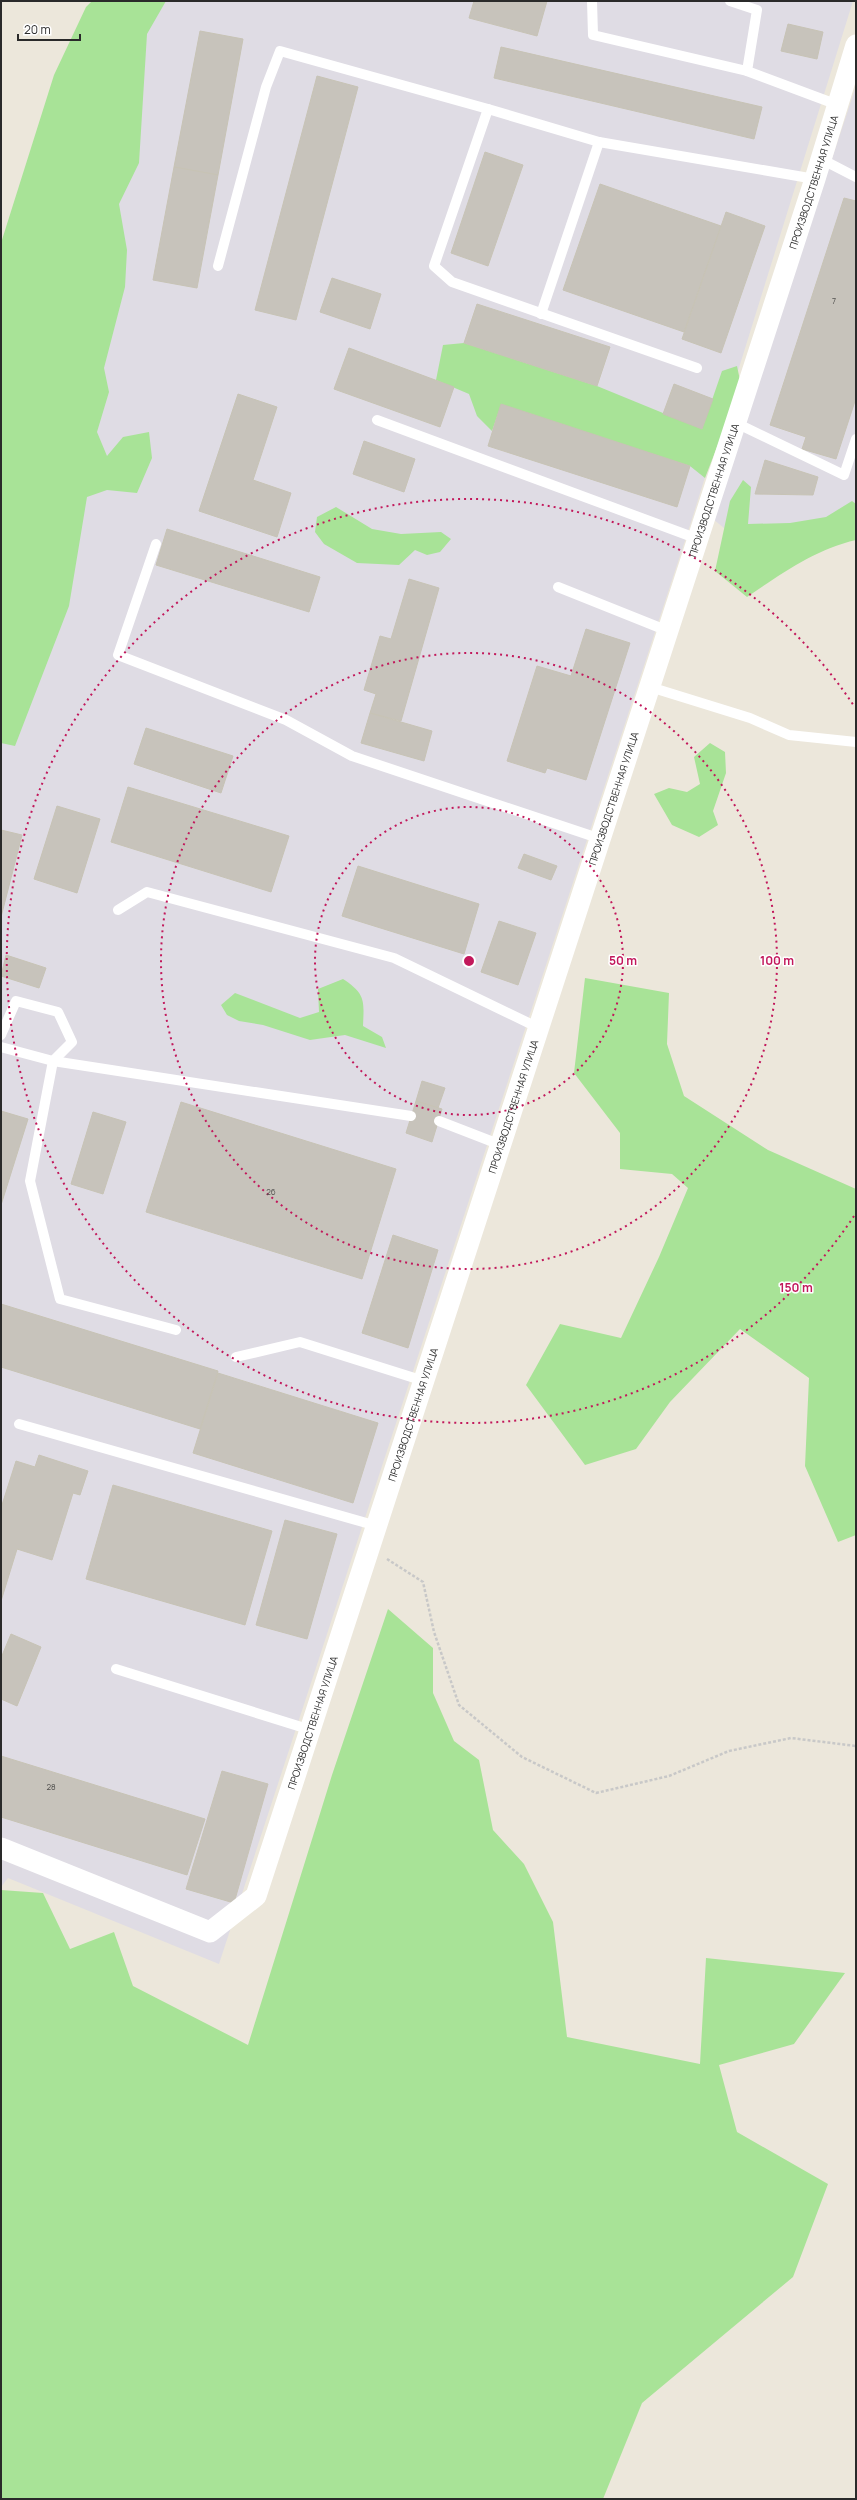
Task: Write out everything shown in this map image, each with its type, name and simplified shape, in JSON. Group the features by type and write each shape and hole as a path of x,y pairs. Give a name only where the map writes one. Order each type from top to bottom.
{"street":[{"name":"ПРОИЗВОДСТВЕННАЯ УЛИЦА","path":"1,1848 210,1932 256,1896 736,423 815,179 856,45"}],"lane":[{"path":"592,1 594,35 747,71 838,105"},
{"path":"730,1 757,10 747,71"},
{"path":"218,266 266,87 280,51 488,109 599,142 815,179"},
{"path":"488,109 434,266 452,282 697,368"},
{"path":"541,314 599,142"},
{"path":"821,159 856,177"},
{"path":"377,420 698,539"},
{"path":"736,423 844,475 856,439"},
{"path":"156,544 118,655 286,720 352,756 600,840"},
{"path":"558,587 668,631"},
{"path":"650,687 750,718 789,734 856,742"},
{"path":"118,910 147,892 394,958 539,1028"},
{"path":"1,1035 16,1001 58,1012 72,1042 53,1061 30,1181 60,1299 176,1330"},
{"path":"1,1047 53,1061 411,1116"},
{"path":"439,1122 501,1145"},
{"path":"236,1357 300,1342 424,1381"},
{"path":"19,1424 377,1526"},
{"path":"116,1669 311,1730"}],"path":[{"path":"370,1548 423,1582 434,1632 459,1705 522,1757 596,1793 669,1776 729,1751 791,1738 856,1746"}],"shaded area":[{"path":"127,1 853,1 692,519 219,1964 8,1878 1,1887 1,403"},
{"path":"856,86 856,516 741,542 713,519"}],"green space":[{"path":"92,1 166,1 147,34 139,163 119,204 127,250 125,287 104,368 109,392 97,432 107,456 123,437 149,432 152,458 137,493 107,490 87,497 69,606 15,746 1,743 1,243 54,75 86,7"},
{"path":"464,343 597,386 702,429 722,371 737,366 741,385 705,478 690,466 501,405 492,431 477,416 469,394 436,380 443,345"},
{"path":"743,480 751,487 748,524 790,523 826,517 852,501 856,504 856,540 827,549 799,563 747,597 715,571 730,501"},
{"path":"336,507 372,529 401,534 441,532 451,539 440,552 427,555 415,550 399,565 357,563 324,544 315,532 317,517"},
{"path":"710,743 725,752 726,773 713,811 718,825 699,837 672,825 654,794 669,788 687,792 700,784 694,757"},
{"path":"585,978 669,993 667,1044 684,1096 768,1150 856,1189 856,1535 838,1542 805,1466 809,1378 740,1329 670,1402 636,1449 585,1465 526,1385 560,1324 621,1338 659,1257 688,1188 672,1174 620,1169 620,1133 574,1073"},
{"path":"343,979 351,984 360,994 364,1010 363,1026 382,1037 386,1048 345,1035 310,1040 263,1025 239,1021 227,1015 221,1005 235,993 300,1018 319,1012 318,989"},
{"path":"388,1609 433,1648 433,1693 454,1741 479,1760 493,1830 524,1864 553,1922 567,2037 700,2064 706,1958 845,1973 794,2044 719,2065 737,2132 828,2184 793,2277 642,2403 603,2499 1,2499 1,1890 43,1893 70,1949 114,1932 133,1986 248,2045 332,1775"}],"building":[{"path":"474,1 547,1 537,36 469,18"},
{"path":"788,24 823,32 817,59 781,51"},
{"path":"200,31 243,39 218,175 174,167"},
{"path":"501,47 762,107 754,139 494,78"},
{"path":"317,76 358,87 296,320 255,310"},
{"path":"485,152 523,165 488,266 451,253"},
{"path":"174,167 218,175 197,288 153,280"},
{"path":"600,184 721,226 684,332 563,290"},
{"path":"844,198 856,201 856,398 836,459 802,449 806,437 770,425"},
{"path":"726,212 765,226 721,353 682,339"},
{"path":"332,278 381,294 370,329 320,312"},
{"path":"477,304 610,347 597,386 464,343"},
{"path":"349,348 454,387 440,427 334,389"},
{"path":"674,384 713,399 702,429 663,414"},
{"path":"238,394 277,407 253,480 291,493 277,537 199,511"},
{"path":"501,404 690,466 677,507 488,446"},
{"path":"364,441 415,459 404,492 353,474"},
{"path":"765,460 818,477 813,495 755,494"},
{"path":"167,529 320,577 309,612 156,565"},
{"path":"409,579 439,588 401,721 370,713 376,694 364,690 380,636 391,639"},
{"path":"586,629 630,643 586,780 547,768 545,773 507,761 537,666 571,676"},
{"path":"370,713 432,731 424,761 361,743"},
{"path":"146,728 233,756 221,793 134,764"},
{"path":"128,787 289,836 271,892 111,842"},
{"path":"57,806 100,819 77,893 34,879"},
{"path":"1,830 22,835 1,917"},
{"path":"524,854 557,866 551,880 518,868"},
{"path":"358,866 479,904 464,954 342,916"},
{"path":"499,921 536,933 518,985 481,972"},
{"path":"6,955 46,968 39,988 1,976"},
{"path":"422,1081 445,1088 438,1108 416,1101"},
{"path":"416,1101 442,1109 432,1142 406,1133"},
{"path":"181,1102 396,1169 362,1279 146,1212"},
{"path":"1,1111 28,1119 1,1205"},
{"path":"93,1112 126,1122 103,1194 71,1184"},
{"path":"393,1235 438,1250 408,1348 362,1333"},
{"path":"1,1304 218,1371 200,1429 1,1367"},
{"path":"218,1373 378,1423 353,1503 193,1453"},
{"path":"39,1455 88,1471 80,1495 73,1493 52,1560 17,1549 1,1601 1,1508 16,1461 35,1467"},
{"path":"113,1485 272,1531 245,1625 86,1579"},
{"path":"285,1520 337,1534 307,1639 256,1625"},
{"path":"11,1634 41,1647 17,1706 1,1699 1,1658"},
{"path":"1,1756 205,1819 187,1875 1,1817"},
{"path":"222,1771 268,1784 234,1903 186,1889"}]}
